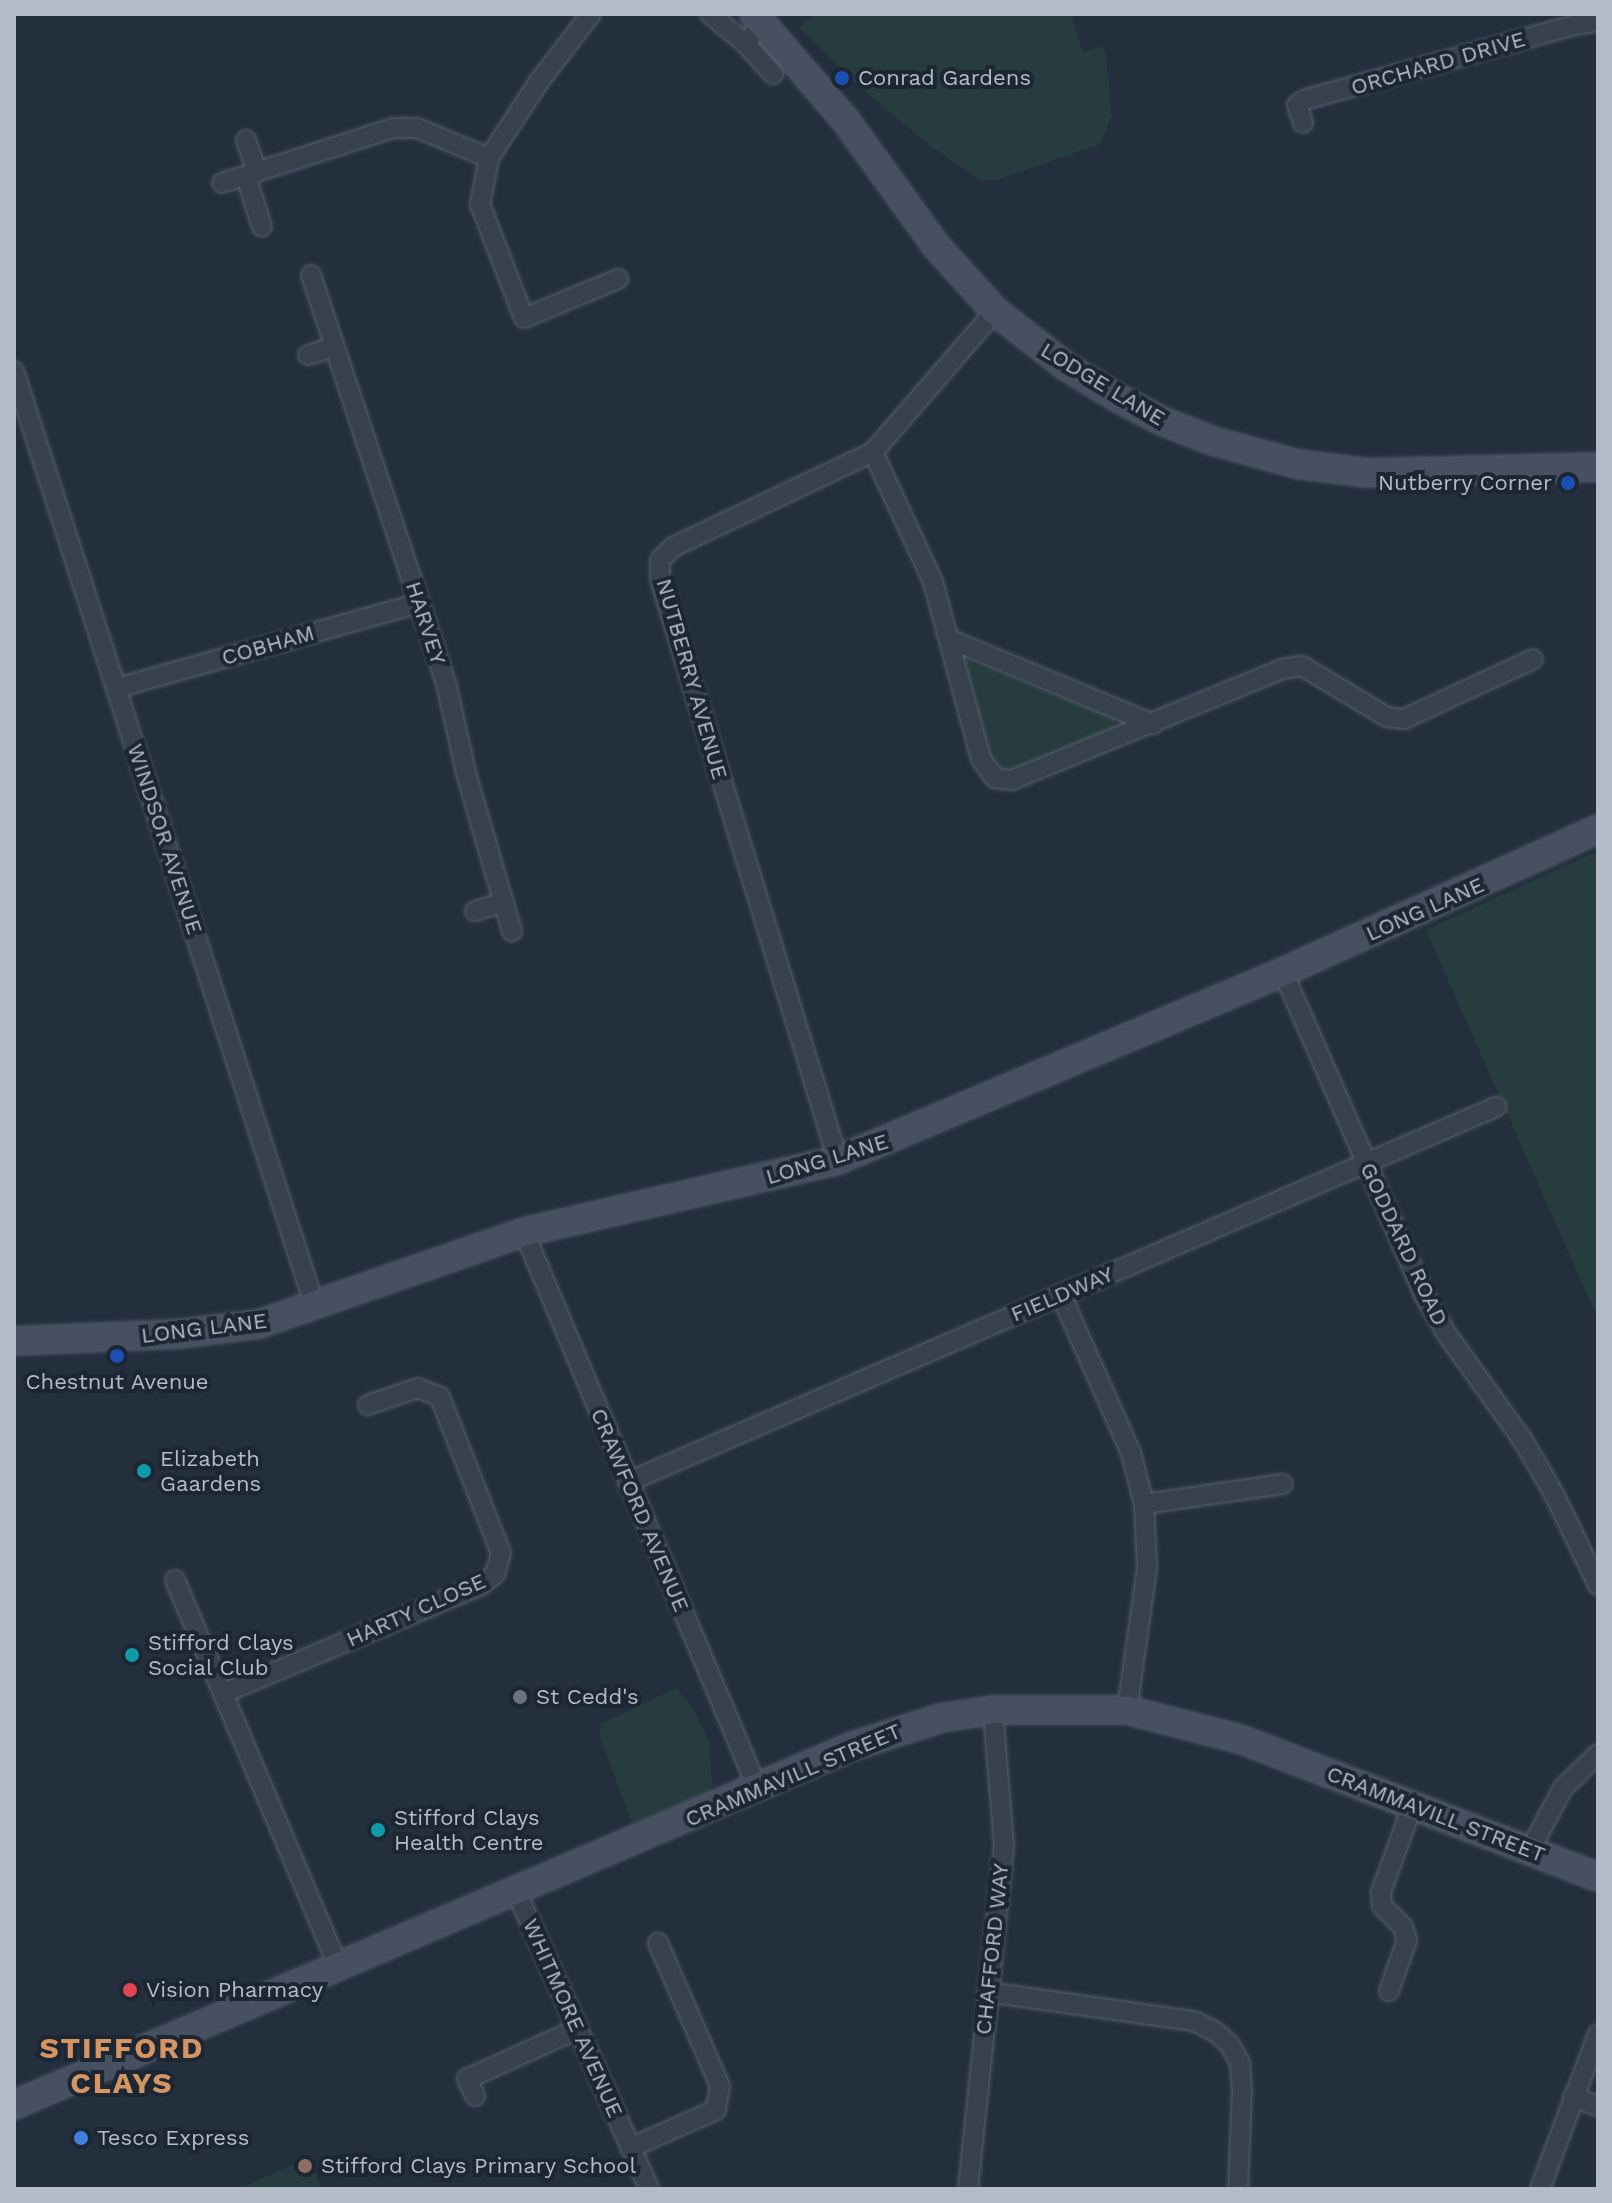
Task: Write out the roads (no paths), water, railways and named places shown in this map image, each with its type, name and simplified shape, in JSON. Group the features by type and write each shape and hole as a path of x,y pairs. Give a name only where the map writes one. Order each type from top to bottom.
{"street":[{"path":"591,14 540,80 489,158 480,204 524,318 618,279"},
{"path":"710,14 745,43 773,74"},
{"path":"745,43 759,19"},
{"name":"LODGE LANE","path":"759,19 846,121 937,247 995,311 1067,367 1162,421 1213,441 1297,464 1368,473 1598,467"},
{"name":"ORCHARD DRIVE","path":"1303,123 1297,105 1304,100 1598,21"},
{"path":"222,183 393,128 417,128 489,158"},
{"path":"246,140 262,227"},
{"name":"HARVEY","path":"311,275 447,687 466,773 512,931"},
{"name":"NUTBERRY AVENUE","path":"838,1160 660,579 660,560 673,547 873,452 995,311"},
{"path":"308,355 335,347"},
{"name":"WINDSOR AVENUE","path":"14,371 315,1307"},
{"path":"873,452 933,582 981,759 995,778 1012,780 1282,669 1302,666 1387,717 1404,719 1533,659"},
{"name":"COBHAM","path":"117,688 419,603"},
{"path":"951,640 1153,724"},
{"name":"LONG LANE","path":"14,1341 213,1331 259,1324 524,1232 838,1160 1283,972 1598,829"},
{"path":"475,911 504,902"},
{"name":"GODDARD ROAD","path":"1283,972 1423,1293 1446,1333 1524,1442 1598,1585"},
{"name":"FIELDWAY","path":"628,1482 1496,1107"},
{"name":"CRAWFORD AVENUE","path":"524,1232 757,1787"},
{"path":"1061,1295 1131,1453 1144,1504 1147,1568 1127,1710"},
{"name":"HARTY CLOSE","path":"224,1693 481,1585 495,1574 501,1553 440,1397 418,1388 368,1405"},
{"path":"1144,1504 1283,1484"},
{"path":"175,1580 338,1966"},
{"name":"CRAMMAVILL STREET","path":"14,2105 892,1731 993,1710 1127,1710 1240,1739 1598,1877"},
{"name":"CHAFFORD WAY","path":"968,2189 1004,1845 993,1710"},
{"path":"1530,1850 1563,1788 1598,1754"},
{"path":"1389,1991 1407,1940 1403,1927 1382,1905 1381,1892 1413,1804"},
{"name":"WHITMORE AVENUE","path":"516,1891 649,2189"},
{"path":"630,2148 716,2110 720,2086 658,1943"},
{"path":"987,1992 1194,2021 1216,2032 1230,2045 1240,2063 1242,2090 1238,2189"},
{"path":"475,2096 467,2079 577,2029"},
{"path":"1540,2189 1598,2034"},
{"path":"1573,2097 1598,2106"}],"place":[{"name":"Conrad Gardens","path":"842,78"},
{"name":"Nutberry Corner","path":"1568,483"},
{"name":"Chestnut Avenue","path":"117,1356"},
{"name":"Elizabeth Gaardens","path":"144,1471"},
{"name":"Stifford Clays Social Club","path":"132,1655"},
{"name":"St Cedd's","path":"520,1697"},
{"name":"Stifford Clays Health Centre","path":"378,1830"},
{"name":"Vision Pharmacy","path":"130,1990"},
{"name":"Tesco Express","path":"81,2138"},
{"name":"Stifford Clays Primary School","path":"305,2166"}],"district":[{"name":"STIFFORD CLAYS","path":"122,2065"}]}
